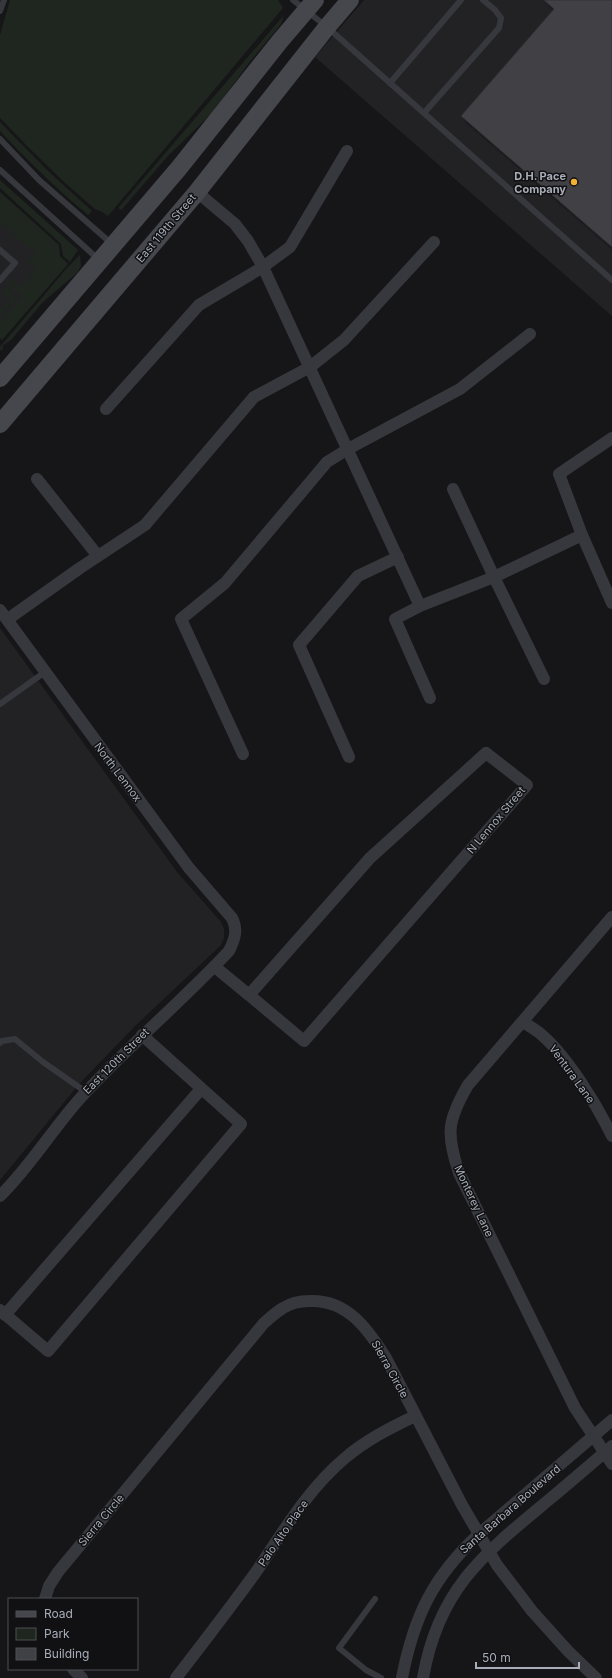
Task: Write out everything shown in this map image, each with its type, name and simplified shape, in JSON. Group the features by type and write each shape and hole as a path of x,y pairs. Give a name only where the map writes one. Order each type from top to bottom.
{"main road":[{"name":"East 119th Street","path":"0,424 197,192 350,0"},
{"path":"0,378 179,168 305,4"}],"street":[{"path":"106,409 199,305 263,267 290,248 347,151"},
{"path":"197,192 235,224 263,267 420,606"},
{"path":"4,615 145,525 254,397 310,367 344,340 434,242"},
{"path":"243,754 181,619 225,583 326,462 460,389 530,334"},
{"path":"612,438 559,474 582,535 612,603"},
{"path":"37,479 98,556"},
{"path":"453,489 544,679"},
{"path":"430,698 395,619 420,606 494,577 582,535"},
{"path":"349,757 299,645 358,576 398,557"},
{"name":"North Lennox","path":"4,615 189,868 232,918 235,924 236,932"},
{"name":"N Lennox Street","path":"215,967 304,1041 527,785 486,753 370,858 250,995"},
{"name":"Monterey Lane","path":"612,917 473,1079 456,1106 450,1128 452,1153 459,1173 572,1401 594,1436 608,1449 612,1464"},
{"name":"East 120th Street","path":"0,1196 40,1150 86,1092 142,1035 215,967 229,951 236,932"},
{"name":"Ventura Lane","path":"523,1022 542,1035 555,1048 586,1090 612,1136"},
{"path":"142,1035 241,1124 48,1351 3,1313 202,1089"},
{"name":"Sierra Circle","path":"45,1598 49,1586 58,1572 264,1323 283,1308 298,1302 320,1300 340,1306 357,1318 376,1342 497,1565 532,1611 568,1651 596,1678"},
{"name":"Palo Alto Place","path":"176,1678 255,1573 313,1490 328,1473 363,1444 388,1429 415,1416"},
{"name":"Santa Barbara Boulevard","path":"402,1678 409,1646 424,1603 444,1570 479,1534 612,1420"},
{"name":"Santa Barbara Boulevard","path":"423,1678 432,1638 442,1613 460,1584 489,1552 608,1449"},
{"path":"73,1670 82,1678"}],"lane":[{"path":"0,11 4,0"},
{"path":"390,83 461,0"},
{"path":"424,113 499,28 500,18 495,10 483,0"},
{"path":"305,4 327,27 612,280"},
{"path":"0,139 39,180 113,245"},
{"path":"0,170 100,261"},
{"path":"0,250 15,263 0,280"},
{"path":"0,704 45,672"},
{"path":"0,1043 2,1041 15,1039 43,1062 86,1092"},
{"path":"374,1600 338,1648 366,1670 381,1678"}],"shaded area":[{"path":"364,0 612,0 612,316 315,57"},
{"path":"0,219 54,267 0,330"},
{"path":"0,628 177,872 221,922 224,929 224,938 221,945 136,1025 79,1084 0,1180"}],"green space":[{"path":"10,0 278,0 283,8 108,216 95,209 65,183 0,118 0,35"},
{"path":"284,15 281,24 248,64 213,112 167,157 124,207 121,210 118,208"},
{"path":"0,122 46,169 92,211 88,215 32,164 0,131"},
{"path":"0,180 78,250 70,262 63,256 61,244 0,188"},
{"path":"0,192 59,245 60,256 68,264 2,340 0,338 0,321 22,296 8,283 12,279 21,287 36,270 27,262 31,258 34,259 37,255 0,223"},
{"path":"80,255 81,266 77,273 43,302 11,340 2,346 2,351 0,347 67,268"},
{"path":"5,287 17,297 0,316 0,311 10,299 2,292"}],"building":[{"name":"D.H. Pace Company","path":"544,0 612,0 612,247 461,116 554,9"}],"place":[{"name":"D.H. Pace Company","path":"574,182"}]}
